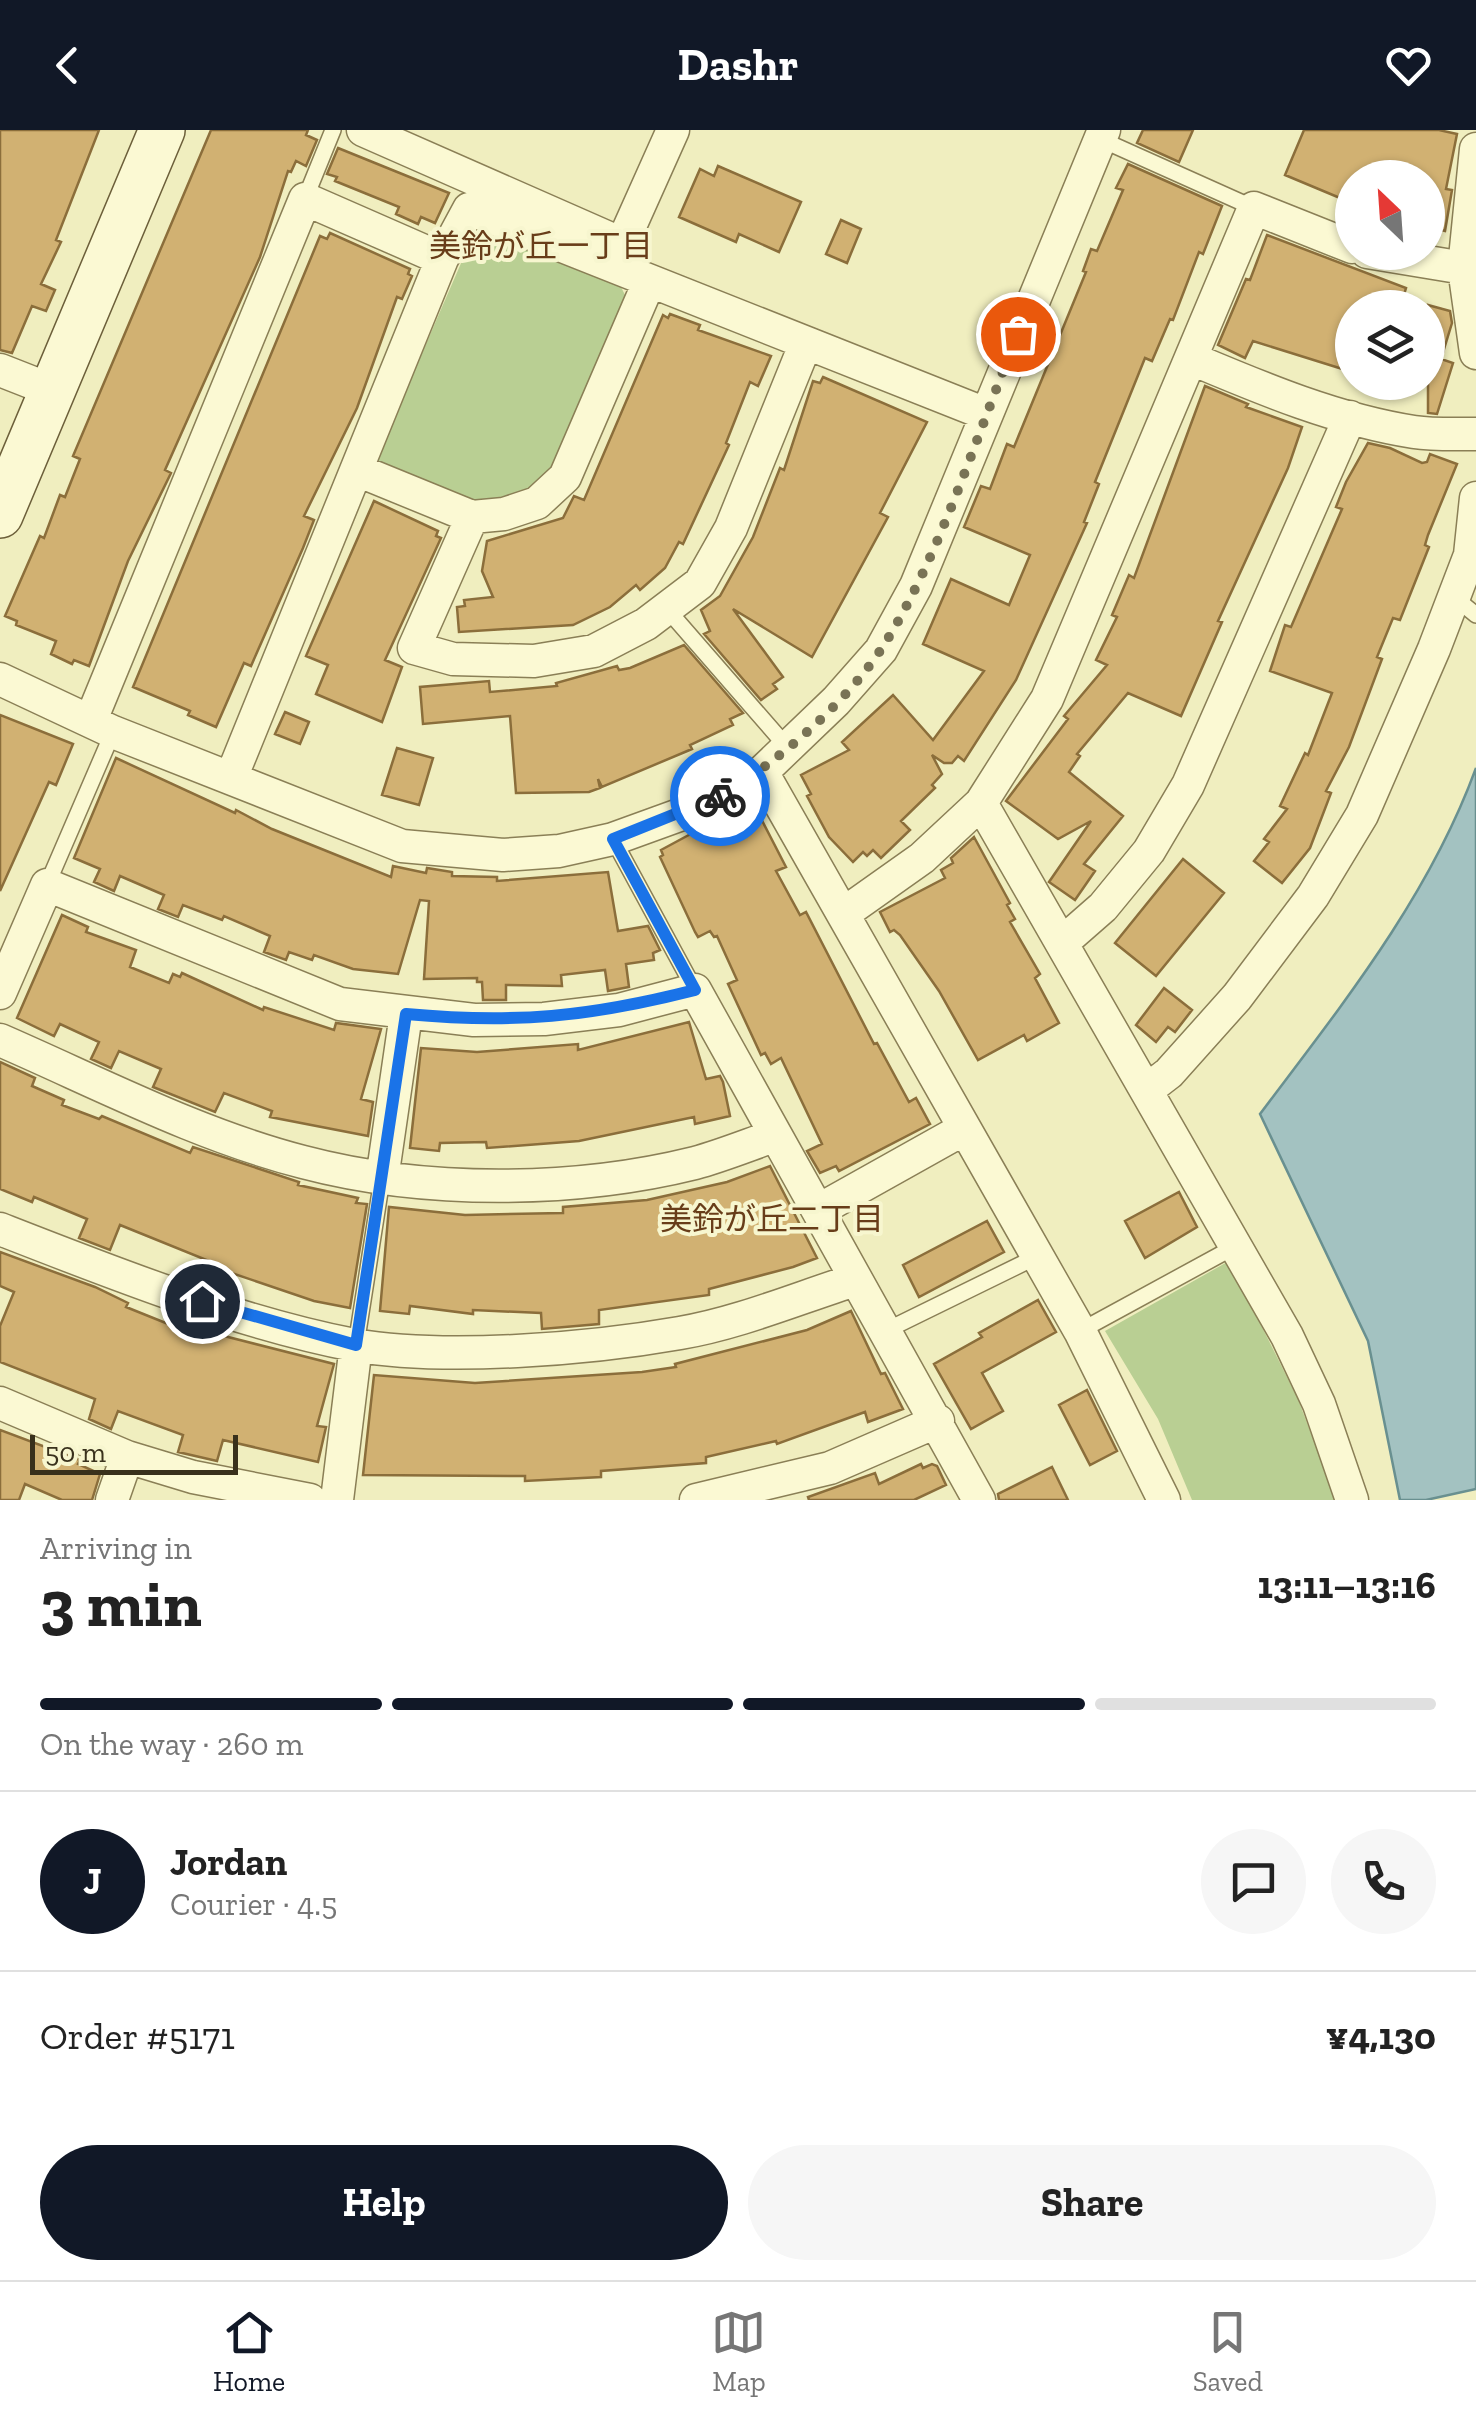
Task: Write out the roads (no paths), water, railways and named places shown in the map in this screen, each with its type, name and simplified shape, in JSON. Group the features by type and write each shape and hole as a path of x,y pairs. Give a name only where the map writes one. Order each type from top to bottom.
{"street":[{"path":"0,515 162,130"},
{"path":"364,130 622,244 673,130"},
{"path":"0,679 102,726 402,846 503,854 559,851 613,839 708,802 762,772 880,650 916,586 1102,135"},
{"path":"1476,149 1464,268 1476,353"},
{"path":"102,726 304,198 442,259"},
{"path":"843,914 922,858 981,803 1047,700 1254,208 1335,240"},
{"path":"231,778 442,259 469,209 986,414"},
{"path":"1445,265 1464,268"},
{"path":"357,470 472,517 504,514 537,503 566,478 649,282"},
{"path":"472,517 414,648 453,659 534,661 594,650 646,624 700,582 730,528 805,345"},
{"path":"1192,359 1266,391 1350,417 1415,433 1476,434"},
{"path":"0,370 51,390"},
{"path":"1063,942 1102,907 1149,851 1188,784 1350,417"},
{"path":"1147,1090 1169,1073 1237,997 1313,896 1362,815 1465,606 1476,498"},
{"path":"762,772 962,1130 1080,1331 1164,1500"},
{"path":"981,803 1287,1336 1319,1404 1352,1500"},
{"path":"0,993 47,886 340,1004 474,1020 544,1019 619,1010 695,990 979,1500"},
{"path":"382,1179 406,1014"},
{"path":"0,1040 190,1124 302,1162 382,1179 518,1186 619,1176 695,1163 774,1136"},
{"path":"818,1210 962,1130"},
{"path":"0,1230 236,1313 356,1345 436,1350 551,1348 683,1333 855,1280"},
{"path":"336,1500 356,1345"},
{"path":"0,1403 127,1457 192,1476 310,1500"},
{"path":"696,1500 830,1468 938,1421"},
{"path":"112,1500 127,1457"}],"lane":[{"path":"304,198 333,130"},
{"path":"1102,135 1254,208"},
{"path":"666,608 787,747"},
{"path":"47,886 102,726"},
{"path":"613,839 695,990"},
{"path":"356,1345 382,1179"},
{"path":"1080,1331 1236,1246"},
{"path":"885,1331 1036,1257"}],"water":[{"path":"1476,768 1476,1489 1426,1500 1400,1500 1368,1341 1260,1114 1352,991 1409,905 1457,815"}],"district":[{"name":"美鈴が丘一丁目","path":"541,246"},
{"name":"美鈴が丘二丁目","path":"772,1219"}]}
